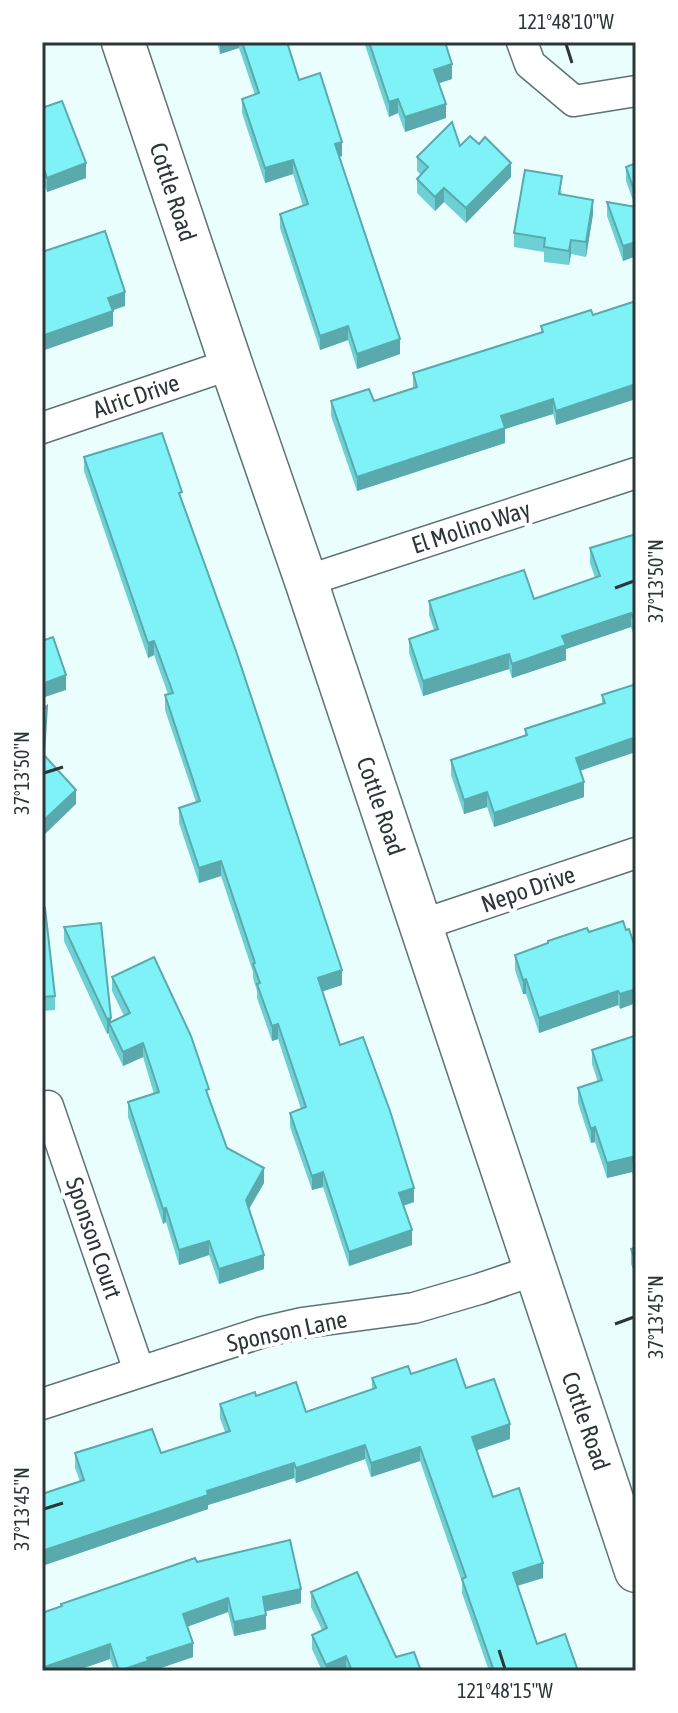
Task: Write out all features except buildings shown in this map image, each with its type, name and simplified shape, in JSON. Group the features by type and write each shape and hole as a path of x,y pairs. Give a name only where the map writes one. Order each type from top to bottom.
{"street":[{"name":"Cottle Road","path":"123,42 636,1571"},
{"path":"522,42 530,64 574,101 636,91"},
{"name":"Alric Drive","path":"42,428 231,364"},
{"name":"El Molino Way","path":"306,581 636,473"},
{"name":"Nepo Drive","path":"421,925 636,853"},
{"name":"Sponson Court","path":"48,1106 139,1371"},
{"name":"Sponson Lane","path":"42,1404 263,1332 302,1323 414,1308 535,1270"}]}
